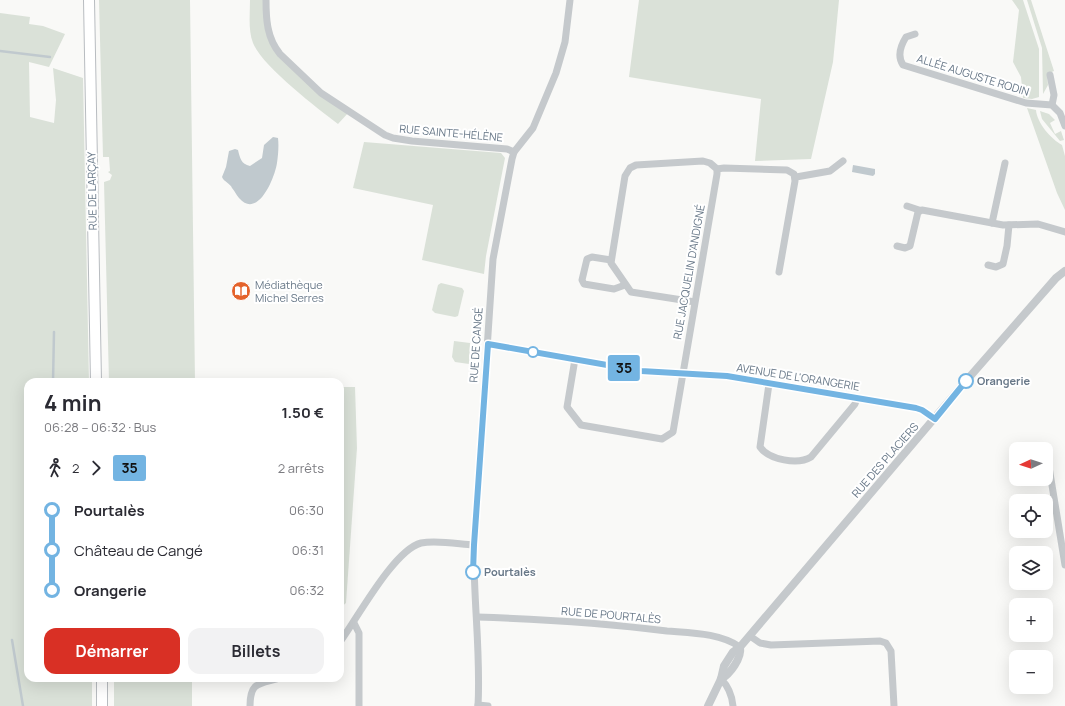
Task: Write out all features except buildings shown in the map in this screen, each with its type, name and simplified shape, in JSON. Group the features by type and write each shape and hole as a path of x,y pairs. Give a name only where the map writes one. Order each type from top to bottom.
{"main road":[{"name":"RUE DE LARÇAY","path":"90,0 96,378"},
{"path":"102,682 102,706"}],"street":[{"name":"RUE SAINTE-HÉLÈNE","path":"266,0 269,33 280,54 321,93 385,135 412,141 507,149 514,152"},
{"name":"RUE DE CANGÉ","path":"488,706 478,706 479,671 474,545 488,344 492,258 509,168 514,152 533,128 556,73 565,42 570,0"},
{"name":"ALLÉE AUGUSTE RODIN","path":"915,34 906,37 903,41 900,56 903,65 1026,103 1052,105"},
{"path":"1050,75 1054,95 1052,105 1060,113 1065,126"},
{"path":"695,302 631,292 612,267 611,260 625,176 630,168 642,164 703,161 710,163 717,172 724,168 787,170 796,177 830,171 843,161"},
{"path":"992,223 1005,163"},
{"name":"RUE JACQUELIN D'ANDIGNÉ","path":"575,359 567,407 578,423 581,425 662,439 674,430 717,172"},
{"path":"779,272 796,177"},
{"path":"907,206 919,210 992,223 1009,225 1038,224 1065,232"},
{"path":"897,246 906,248 910,246 919,210"},
{"path":"988,265 996,267 1003,264 1007,246 1009,225"},
{"path":"611,260 592,257 587,258 582,280 584,284 614,290 625,285"},
{"name":"RUE DES PLACIERS","path":"708,706 721,679 722,670 732,652 740,647 750,636 935,419 966,380 1056,278 1065,270"},
{"name":"AVENUE DE L'ORANGERIE","path":"488,344 641,371 727,376 916,408 922,410 935,419"},
{"path":"769,384 760,447 772,457 801,462 811,457 855,404 857,398"},
{"path":"1051,486 1065,565"},
{"path":"344,637 395,562 408,550 421,544 474,545"},
{"name":"RUE DE POURTALÈS","path":"477,617 618,625 711,636 730,641 740,647"},
{"path":"354,623 359,633 358,706"},
{"path":"750,636 760,643 771,645 880,641 886,643 891,651 894,706"},
{"path":"721,679 727,685 732,695 733,706"},
{"path":"250,706 251,691 258,684 265,682"}],"shaded area":[{"path":"99,0 190,0 195,378 109,378 104,182 110,180 112,175 108,172 110,171 109,157 103,157"},
{"path":"250,0 266,0 275,47 305,78 349,112 338,124 278,75 258,52 250,33"},
{"path":"639,0 839,0 833,62 811,159 755,161 761,99 629,77"},
{"path":"1012,0 1023,0 1039,49 1039,97 1032,99 1023,98 1021,77 1013,62 1019,10"},
{"path":"1027,0 1031,0 1054,71 1047,74 1048,85 1043,94 1042,48"},
{"path":"0,13 30,17 29,24 43,26 65,34 49,67 29,62 30,117 54,123 56,100 53,68 83,78 89,378 24,378 24,682 92,682 92,706 0,706"},
{"path":"1027,108 1036,110 1039,120 1045,130 1053,139 1062,145 1065,156 1065,210 1057,193"},
{"path":"1040,111 1049,114 1055,120 1050,123 1055,134 1061,131 1064,140 1060,141 1042,119"},
{"path":"273,137 278,138 278,154 276,169 273,177 269,186 259,200 253,204 246,203 239,198 231,186 222,177 226,167 229,151 235,149 238,150 240,158 243,162 250,166 262,158 264,145"},
{"path":"364,142 501,153 505,158 486,256 484,274 422,260 433,205 353,188"},
{"path":"853,165 875,169 875,174 873,176 852,172"},
{"path":"441,283 462,288 464,291 458,316 455,317 435,313 432,310 438,285"},
{"path":"454,341 470,343 469,364 455,362 452,357"},
{"path":"344,387 355,387 357,448 346,603 344,605"},
{"path":"114,682 192,682 192,706 114,706"}],"waterway":[{"path":"0,51 50,57"},
{"path":"53,378 54,332"},
{"path":"12,640 23,706"}],"bus line":[{"name":"35","path":"473,572 488,344 641,371 727,376 916,408 922,410 935,419 966,381"}],"place":[{"name":"Médiathèque Michel Serres","path":"241,291"},
{"name":"Orangerie","path":"966,381"},
{"name":"Pourtalès","path":"473,572"}]}
